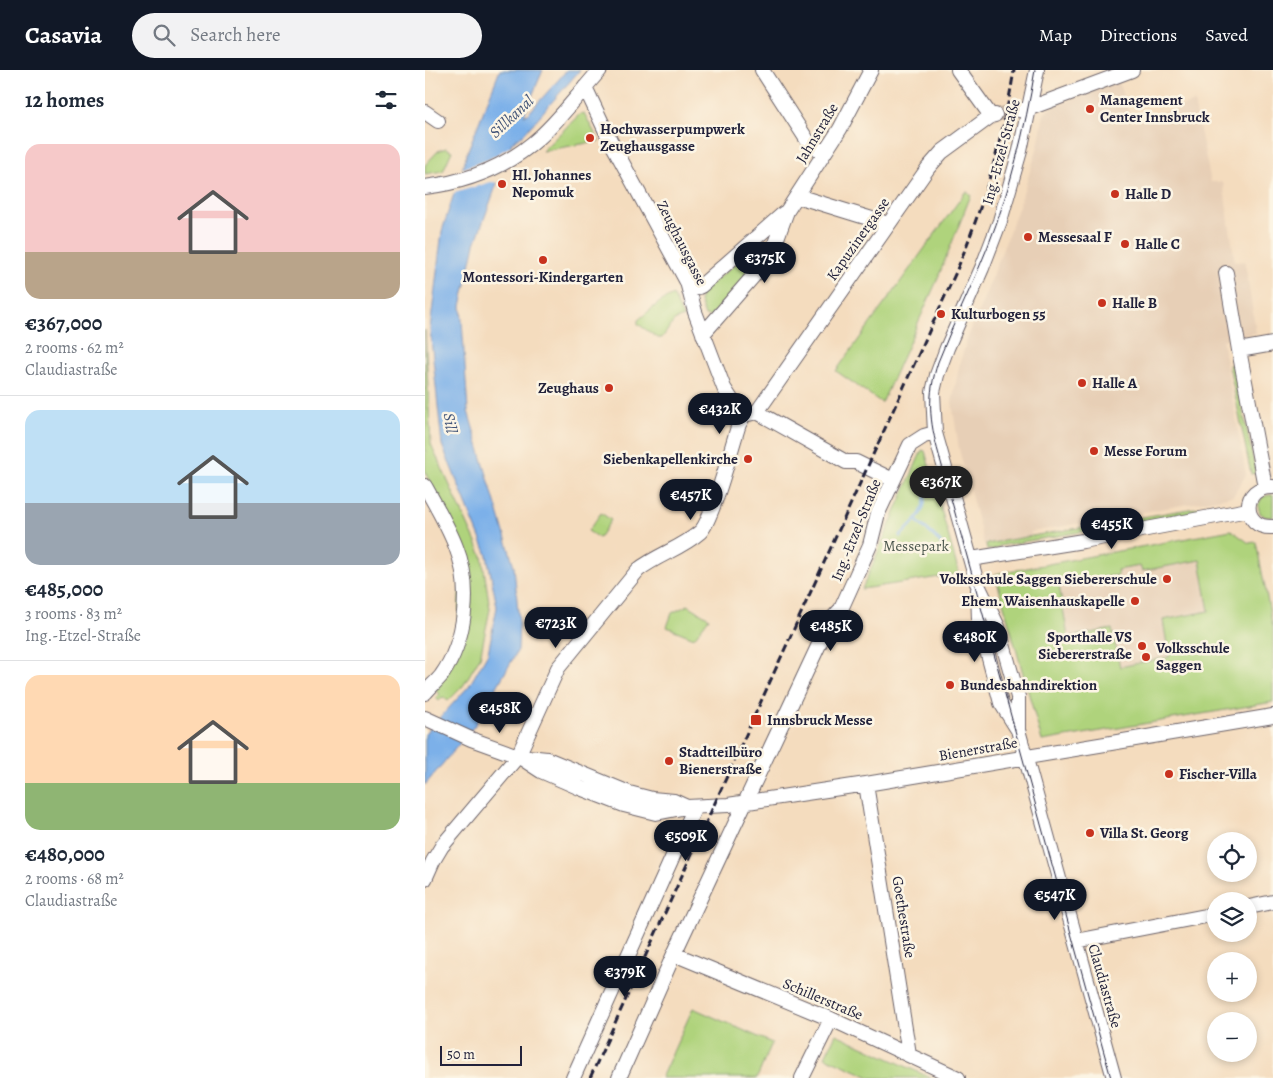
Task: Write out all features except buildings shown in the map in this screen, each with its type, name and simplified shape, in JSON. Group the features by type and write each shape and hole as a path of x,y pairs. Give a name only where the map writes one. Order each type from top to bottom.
{"street":[{"path":"426,187 472,177 494,168 517,154 541,136 600,70"},
{"path":"762,70 809,143 824,153"},
{"name":"Jahnstraße","path":"703,334 769,257 787,211 839,129 871,70"},
{"name":"Kapuzinergasse","path":"425,879 442,846 518,756 558,668 638,570 703,530 739,424 751,413 928,168 942,152 993,115 958,70"},
{"name":"Ing.-Etzel-Straße","path":"619,1078 674,954 830,621 841,609 873,547 878,513 910,445 924,436 935,433 933,392 937,375 1000,221 1020,151 1025,109 1037,70"},
{"path":"1025,109 1132,70"},
{"name":"Zeughausgasse","path":"585,87 610,140 690,291 703,334 725,388 736,407 846,462 856,462 893,480"},
{"path":"425,112 438,121"},
{"path":"797,196 888,224"},
{"name":"Jahnstraße","path":"690,291 701,286 787,211"},
{"path":"1226,273 1239,350 1269,487 1254,492 1250,498 1249,510 1254,522 1273,528"},
{"path":"1239,350 1273,344"},
{"name":"Claudiastraße","path":"935,433 977,583 999,627 1018,697 1017,730 1114,1078"},
{"path":"425,486 457,549 464,580 465,600 463,621 458,641 441,674 425,693"},
{"path":"971,559 1083,541 1249,510"},
{"name":"Bienerstraße","path":"425,719 518,756 541,771 623,805 656,812 745,802 866,784 1273,716"},
{"name":"Goethestraße","path":"866,784 909,1054"},
{"path":"573,1078 651,906 691,807"},
{"path":"1257,905 1273,902"},
{"path":"1076,941 1207,916"},
{"name":"Schillerstraße","path":"674,954 831,1019 958,1078"},
{"path":"803,1078 831,1019"}],"shaded area":[{"path":"1118,80 1132,122 1194,102 1211,182 1223,182 1235,262 1245,261 1256,333 1222,340 1246,475 1233,496 1031,532 1031,536 984,544 959,449 952,402 960,362 1019,206 1038,146 1044,114 1049,109"},
{"name":"Volksschule Saggen","path":"1231,530 1249,543 1256,542 1273,628 1273,702 1042,741 995,574"}],"green space":[{"path":"584,113 599,141 542,151 580,114"},
{"path":"446,148 452,151 443,171 425,174 425,165 438,151"},
{"path":"966,191 971,195 935,285 882,403 836,371"},
{"path":"755,248 764,255 710,317 705,316 700,302 700,293"},
{"path":"673,295 683,317 674,321 662,338 658,338 638,324 638,320 660,302"},
{"path":"425,330 431,444 482,556 490,609 480,657 463,686 448,701 443,697 439,701 436,698 440,694 435,690 457,655 461,546 425,472"},
{"path":"1233,364 1256,473 1251,474 1229,365"},
{"name":"Messepark","path":"922,450 925,451 959,574 862,589"},
{"path":"1273,495 1273,517 1266,517 1260,513 1258,506 1262,497"},
{"path":"1201,507 1196,512 999,546 996,549 987,550 986,544"},
{"path":"601,513 611,520 599,538 588,531"},
{"name":"Volksschule Saggen","path":"1231,530 1249,543 1256,542 1273,628 1273,702 1042,741 995,574","holes":["1200,560 1209,611 1163,620 1169,657 1120,667 1112,629 1068,637 1059,585 1118,575 1117,570 1140,566 1142,571"]},
{"path":"688,605 709,618 694,638 667,627 672,613"},
{"path":"693,1008 772,1043 757,1078 661,1078"},
{"path":"836,1034 931,1078 872,1078 825,1057"}],"water":[{"path":"500,70 543,70 524,115 528,114 567,70 580,70 523,135 512,142 475,244 461,306 468,411 514,566 519,623 518,650 475,725 425,785 425,734 469,686 488,653 497,607 487,555 442,445 430,329 442,231 468,150"}],"pier":[{"path":"514,144 500,183 491,182 451,194 458,170 489,159"}],"waterway":[{"path":"900,536 922,510 925,488"},
{"path":"916,520 943,547"}],"tunnel":[{"path":"995,115 1019,110"}],"tram line":[{"path":"1035,70 1022,137 996,225 934,374 931,419 939,455 1111,1078"}],"railway":[{"path":"590,1078 956,272 975,223 991,173 1004,122 1014,70"}],"place":[{"name":"Management Center Innsbruck","path":"1090,109"},
{"name":"Hochwasserpumpwerk Zeughausgasse","path":"590,138"},
{"name":"Hl. Johannes Nepomuk","path":"502,184"},
{"name":"Halle D","path":"1115,194"},
{"name":"Messesaal F","path":"1028,237"},
{"name":"Halle C","path":"1125,244"},
{"name":"Montessori-Kindergarten","path":"543,260"},
{"name":"Halle B","path":"1102,303"},
{"name":"Kulturbogen 55","path":"941,314"},
{"name":"Halle A","path":"1082,383"},
{"name":"Zeughaus","path":"609,388"},
{"name":"Messe Forum","path":"1094,451"},
{"name":"Siebenkapellenkirche","path":"748,459"},
{"name":"Volksschule Saggen Siebererschule","path":"1167,579"},
{"name":"Ehem. Waisenhauskapelle","path":"1135,601"},
{"name":"Sporthalle VS Siebererstraße","path":"1142,646"},
{"name":"Volksschule Saggen","path":"1146,657"},
{"name":"Bundesbahndirektion","path":"950,685"},
{"name":"Innsbruck Messe","path":"756,720"},
{"name":"Stadtteilbüro Bienerstraße","path":"669,761"},
{"name":"Fischer-Villa","path":"1169,774"},
{"name":"Villa St. Georg","path":"1090,833"}],"water label":[{"name":"Sillkanal","path":"511,116"},
{"name":"Sill","path":"451,423"}]}
